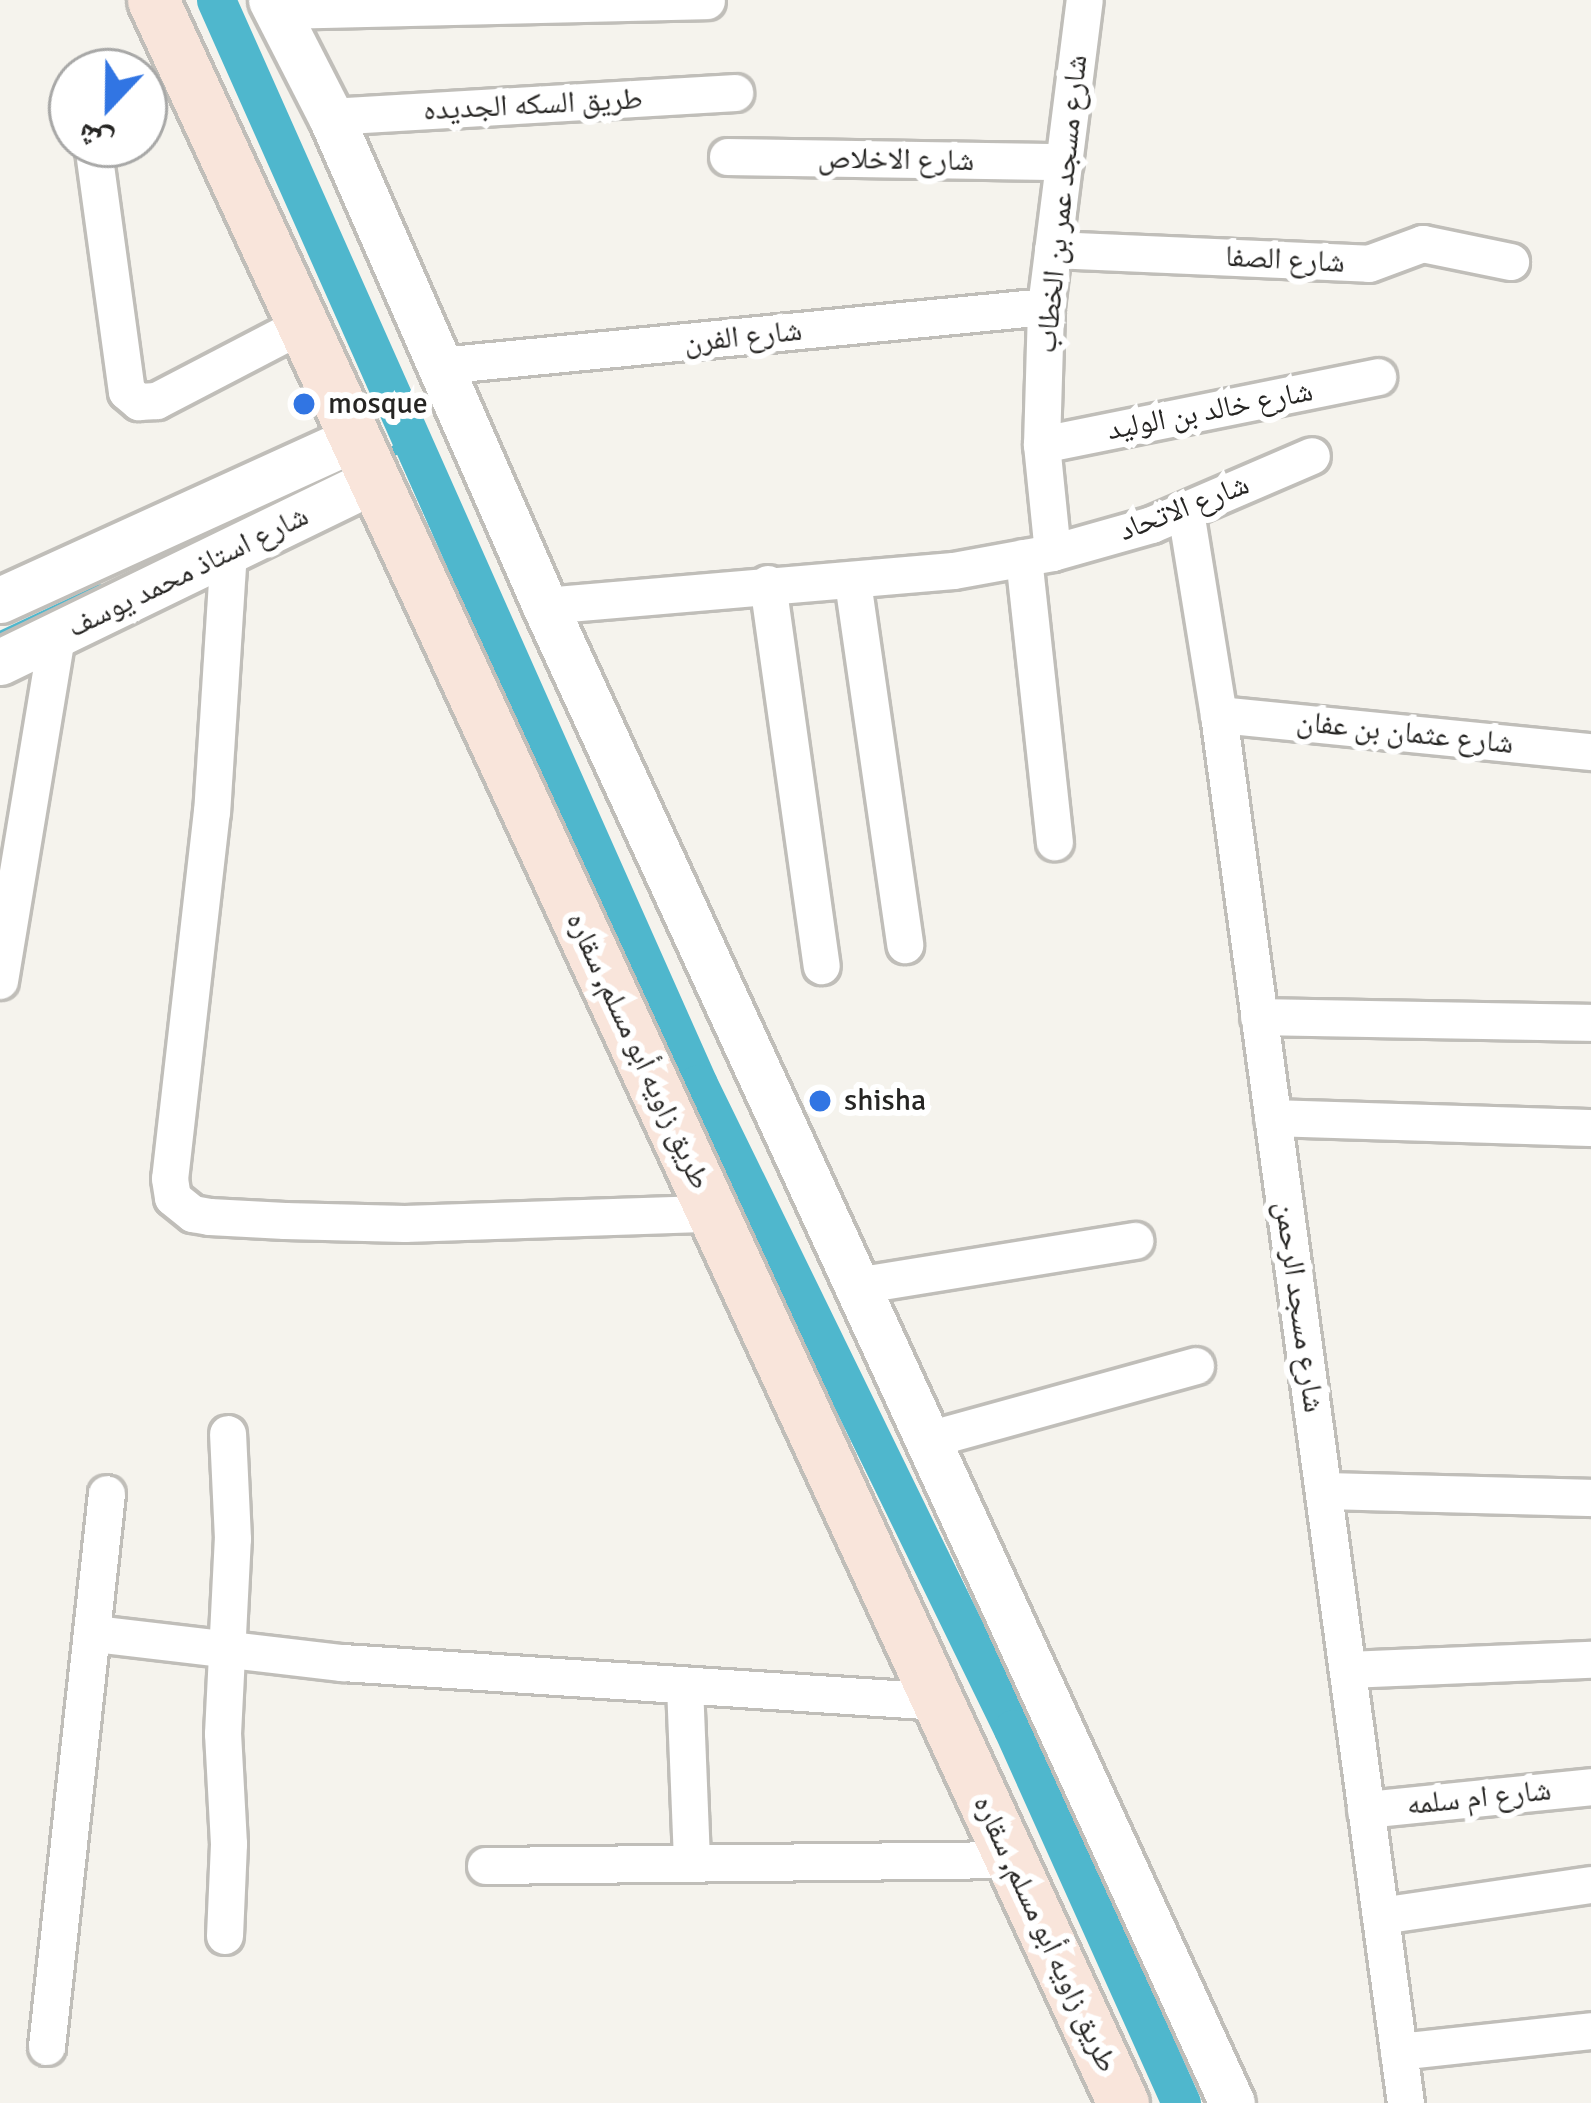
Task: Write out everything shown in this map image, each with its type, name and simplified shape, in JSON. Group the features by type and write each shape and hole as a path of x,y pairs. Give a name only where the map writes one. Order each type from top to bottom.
{"main road":[{"name":"طريق زاويه أبو مسلم, سقاره","path":"153,0 1123,2103"}],"street":[{"name":"شارع مسجد عمر بن الخطاب","path":"1055,842 1038,555 1046,307 1085,0"},
{"path":"707,1 274,6 331,117 545,606 1232,2103"},
{"name":"طريق السكه الجديده","path":"331,117 735,93"},
{"name":"شارع الاخلاص","path":"728,158 1065,162"},
{"path":"96,168 127,392 139,402 157,401 305,324"},
{"name":"شارع الصفا","path":"1053,250 1369,264 1423,244 1511,262"},
{"name":"شارع الفرن","path":"440,367 1046,307"},
{"name":"شارع خالد بن الوليد","path":"1042,445 1378,377"},
{"name":"شارع الاتحاد","path":"545,606 768,584 853,582 1038,555 1186,512 1312,456"},
{"name":"شارع استاذ محمد يوسف","path":"0,662 229,550 365,459"},
{"name":"شارع استاذ محمد يوسف","path":"0,600 365,459"},
{"name":"شارع مسجد الرحمن","path":"1186,512 1220,715 1406,2103"},
{"path":"229,550 212,811 170,1178 173,1198 193,1214 285,1221 404,1224 713,1214"},
{"path":"853,582 905,945"},
{"path":"768,584 822,966"},
{"path":"0,981 57,636"},
{"name":"شارع عثمان بن عفان","path":"1220,715 1591,752"},
{"path":"1259,1016 1591,1023"},
{"path":"1273,1118 1591,1128"},
{"path":"857,1286 1135,1241"},
{"path":"928,1440 1196,1366"},
{"path":"225,1936 229,1844 223,1735 231,1649 228,1434"},
{"path":"1325,1491 1591,1498"},
{"path":"46,2047 107,1494"},
{"path":"95,1634 343,1664 939,1702"},
{"path":"1348,1670 1591,1660"},
{"path":"686,1686 692,1864"},
{"name":"شارع ام سلمه","path":"1366,1810 1591,1787"},
{"path":"486,1867 1011,1860"},
{"path":"1381,1916 1591,1885"},
{"path":"1399,2052 1591,2031"}],"waterway":[{"path":"216,0 698,1084 1013,1729 1181,2103"},
{"path":"388,453 413,443"},
{"path":"0,636 100,589"}],"place":[{"name":"mosque","path":"304,404"},
{"name":"shisha","path":"820,1101"}]}
